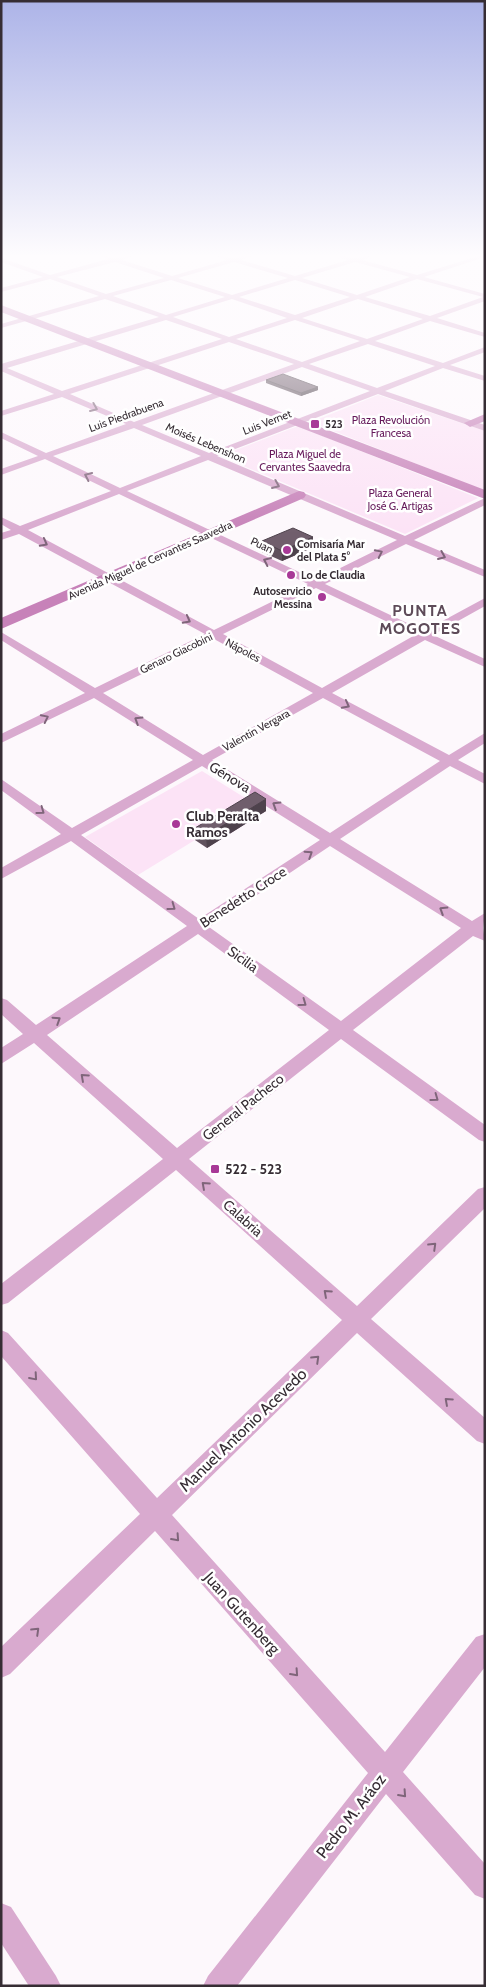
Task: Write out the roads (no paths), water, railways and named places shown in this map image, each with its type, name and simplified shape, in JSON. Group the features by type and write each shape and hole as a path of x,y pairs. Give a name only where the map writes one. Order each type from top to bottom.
{"main road":[{"path":"100,347 485,495"},
{"path":"470,423 485,417"},
{"name":"Avenida Miguel de Cervantes Saavedra","path":"1,624 299,495"}],"street":[{"path":"1,368 67,347"},
{"path":"1,414 206,347"},
{"path":"251,347 485,428"},
{"name":"Luis Piedrabuena","path":"1,472 352,347"},
{"path":"386,347 485,379"},
{"name":"Luis Vernet","path":"1,537 485,349"},
{"name":"Moisés Lebenshon","path":"1,368 485,574"},
{"name":"Puan","path":"1,435 485,664"},
{"name":"Genaro Giacobini","path":"1,739 485,501"},
{"name":"Nápoles","path":"1,520 485,780"},
{"name":"Valentín Vergara","path":"1,874 485,601"},
{"name":"Génova","path":"1,634 331,840 481,927"},
{"name":"Benedetto Croce","path":"1,1057 485,737"},
{"name":"Sicilia","path":"1,783 485,1135"},
{"name":"General Pacheco","path":"1,1296 341,1030 481,927"},
{"name":"Calabria","path":"1,1004 485,1433"},
{"name":"Manuel Antonio Acevedo","path":"1,1664 485,1195"},
{"name":"Juan Gutenberg","path":"1,1340 384,1774 485,1885"},
{"name":"Pedro M. Aráoz","path":"218,1986 485,1646"},
{"path":"1,1917 46,1986"}],"place":[{"name":"523","path":"315,424"},
{"name":"Comisaría Mar del Plata 5°","path":"287,550"},
{"name":"Lo de Claudia","path":"291,575"},
{"name":"Autoservicio Messina","path":"322,597"},
{"name":"Club Peralta Ramos","path":"176,824"},
{"name":"522 - 523","path":"215,1169"}],"district":[{"name":"PUNTA MOGOTES","path":"420,619"}],"park label":[{"name":"Plaza Revolución Francesa","path":"391,426"},
{"name":"Plaza Miguel de Cervantes Saavedra","path":"305,460"},
{"name":"Plaza General José G. Artigas","path":"400,499"}]}
